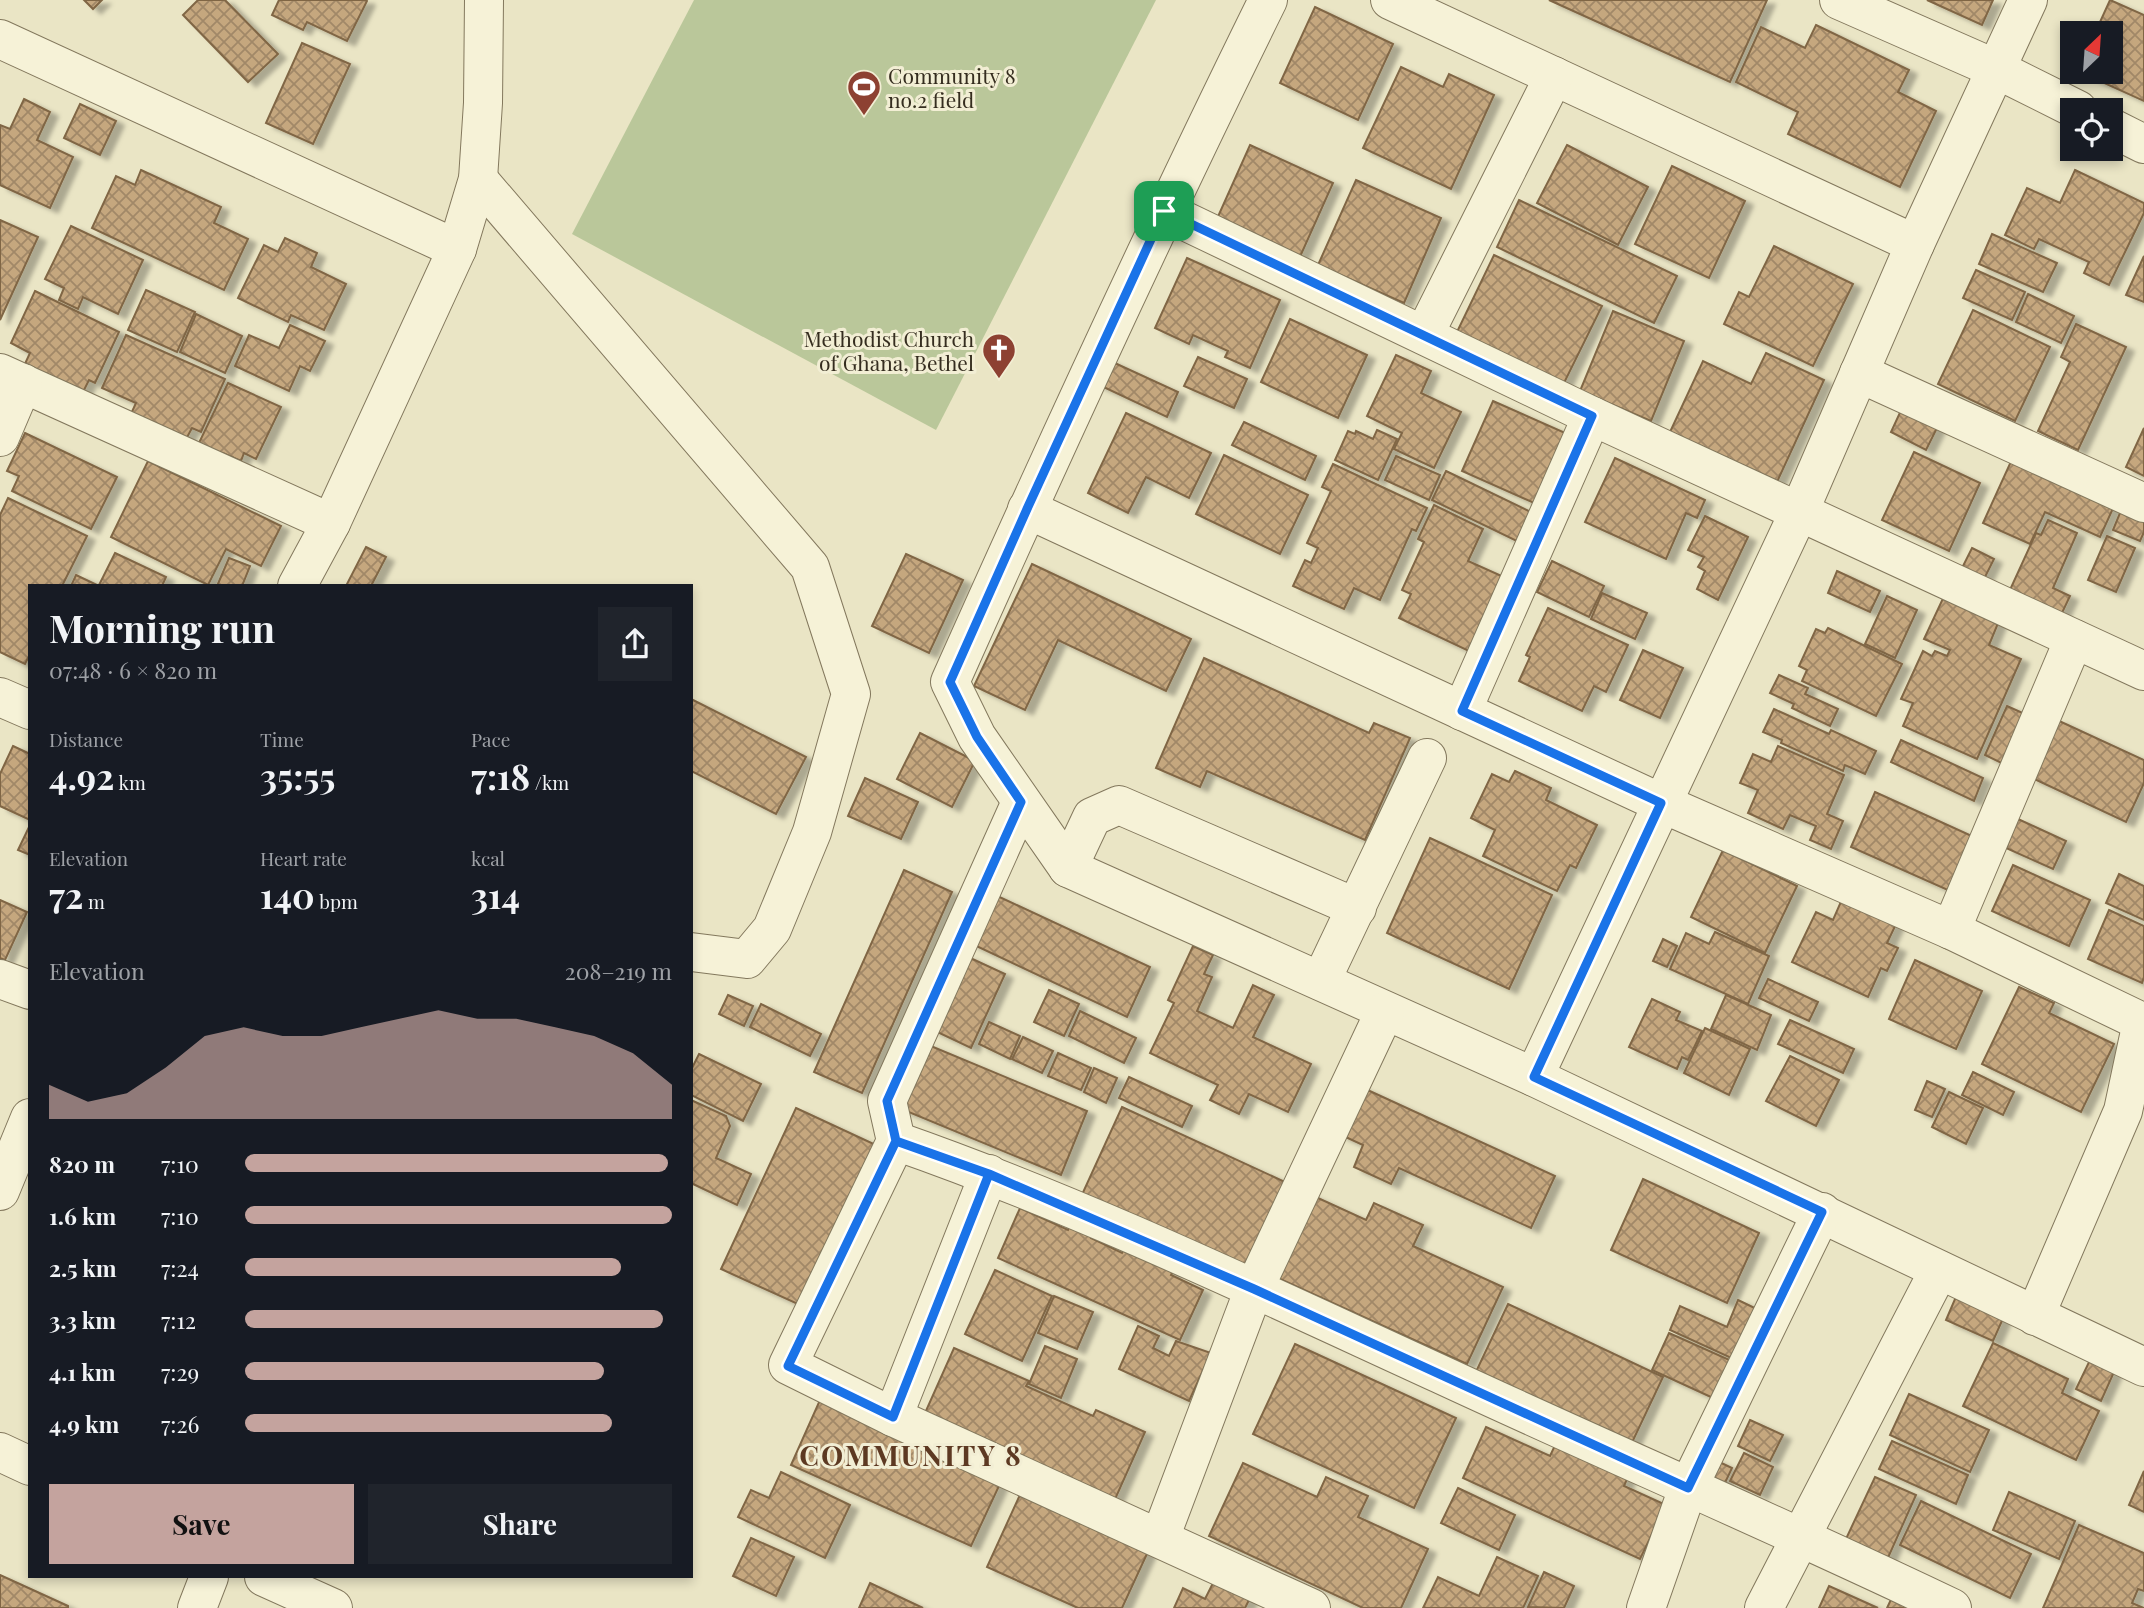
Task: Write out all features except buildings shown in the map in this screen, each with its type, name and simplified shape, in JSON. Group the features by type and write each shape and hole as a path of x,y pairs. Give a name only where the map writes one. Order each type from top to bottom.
{"street":[{"path":"298,584 331,523 457,249 478,179 483,103 484,0"},
{"path":"1268,0 1164,211 950,682 977,737 1068,868 1534,1077 2144,1367"},
{"path":"1390,0 1915,244"},
{"path":"1839,0 1996,69 2060,101"},
{"path":"1534,1077 1799,512 1915,244 2028,0"},
{"path":"0,39 457,249"},
{"path":"1424,335 1554,76"},
{"path":"2123,134 2144,144"},
{"path":"478,179 810,567 851,694 811,832 772,929 747,959 693,952"},
{"path":"1164,211 1592,416 2144,671"},
{"path":"1859,373 2144,503"},
{"path":"0,437 12,378 331,523"},
{"path":"1462,711 1592,416"},
{"path":"1027,509 1661,803 1951,930 2143,1023 2123,1111 2035,1316"},
{"path":"1951,930 2074,639"},
{"path":"0,697 28,709"},
{"path":"1321,981 1427,758"},
{"path":"1021,802 887,1101 896,1141 788,1366 893,1417 1311,1608"},
{"path":"1068,868 1092,817 1119,805 1357,908"},
{"path":"0,979 28,989"},
{"path":"1160,1538 1254,1289 1385,1011"},
{"path":"12,1183 28,1125"},
{"path":"896,1141 989,1174 1254,1289 1688,1488 1800,1536 1952,1608"},
{"path":"893,1417 989,1174"},
{"path":"1646,1608 1688,1488 1822,1212"},
{"path":"1764,1608 1939,1270"},
{"path":"0,1452 28,1465"},
{"path":"197,1608 209,1578"},
{"path":"266,1578 333,1608"}],"green space":[{"name":"Community 8 no.2 field","path":"694,0 1156,0 936,430 572,234"}],"place":[{"name":"Community 8 no.2 field","path":"864,117"},
{"name":"Methodist Church of Ghana, Bethel","path":"999,380"}],"district":[{"name":"COMMUNITY 8","path":"911,1454"}],"route":[{"path":"1164,211 950,682 977,737 1021,802 887,1101 896,1141 989,1174 893,1417 788,1366 896,1141 989,1174 1254,1289 1688,1488 1822,1212 1534,1077 1661,803 1462,711 1592,416 1164,211"}]}
